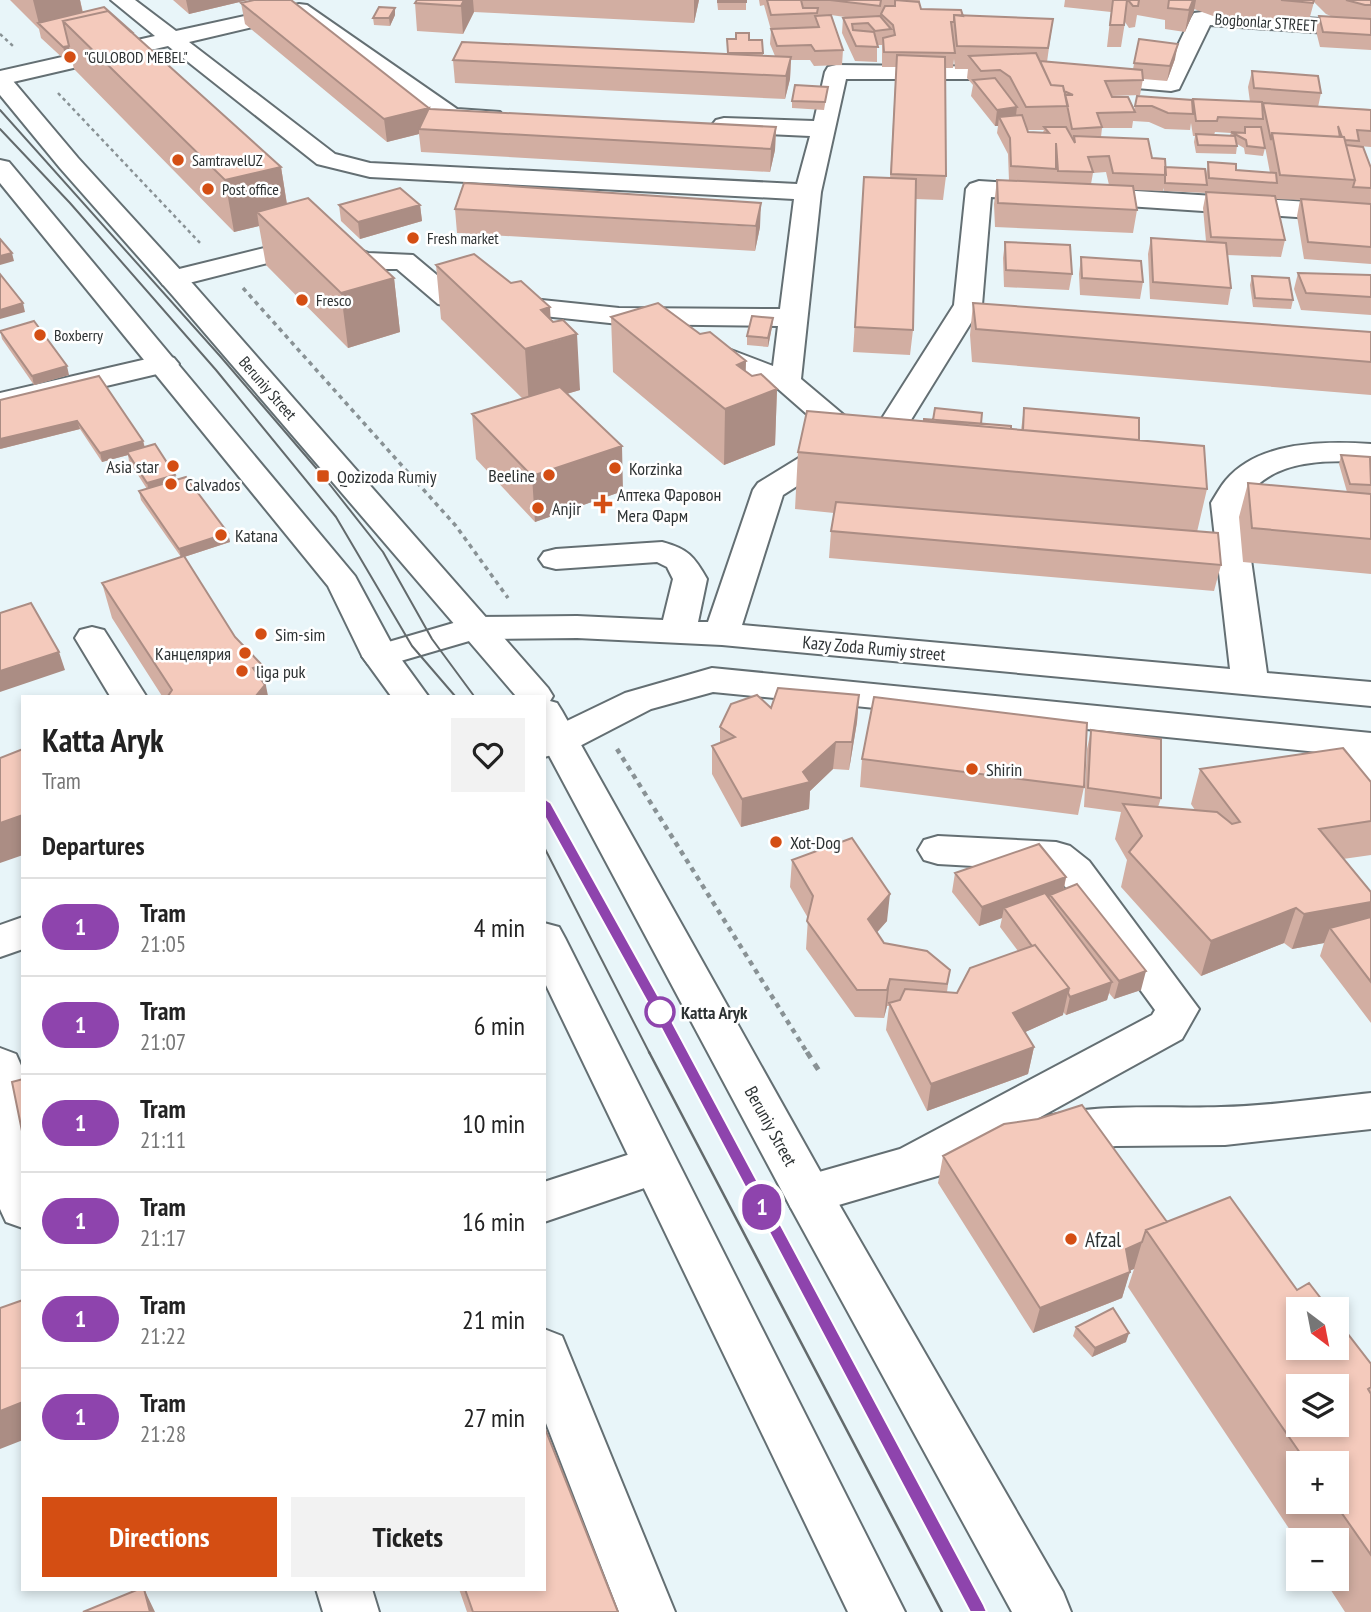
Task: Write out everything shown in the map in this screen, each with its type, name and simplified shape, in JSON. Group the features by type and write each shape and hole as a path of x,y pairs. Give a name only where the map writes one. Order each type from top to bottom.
{"street":[{"path":"122,0 326,159 370,170 806,204"},
{"path":"0,79 299,10 451,116 520,118"},
{"name":"Bogbonlar STREET","path":"1171,84 1202,18 1371,29"},
{"path":"786,381 806,204 836,72 1042,72"},
{"path":"1068,75 1171,84 1178,108"},
{"name":"Beruniy Street","path":"0,79 69,163 534,695"},
{"path":"700,124 824,129"},
{"path":"0,167 343,583 380,656 409,695"},
{"path":"722,634 769,490 852,437 890,430 968,305 979,189 1371,214"},
{"path":"494,199 806,204"},
{"path":"173,279 317,243 365,261 404,261 448,298 619,316 792,317"},
{"path":"968,305 996,307"},
{"path":"619,316 786,381 852,437"},
{"path":"0,402 163,364"},
{"path":"1250,682 1227,503 1233,487 1250,474 1297,454 1349,451 1371,453"},
{"path":"556,559 662,552 680,561 690,579 678,632"},
{"name":"Kazy Zoda Rumiy street","path":"380,656 474,628 678,632 1371,694"},
{"path":"92,638 127,695"},
{"path":"561,730 638,701 712,680 1361,744 1371,783"},
{"name":"Beruniy Street","path":"561,730 808,1194 1043,1612"},
{"path":"911,1165 1167,1027 1178,1009 1075,871 1056,856 938,850"},
{"path":"0,942 21,933"},
{"path":"546,942 877,1612"},
{"path":"9,1087 21,1191"},
{"path":"808,1194 1003,1139 1116,1127 1225,1126 1371,1111"},
{"path":"546,1201 656,1165"},
{"path":"546,1357 647,1612"},
{"path":"345,1591 351,1612"}],"path":[{"path":"0,34 223,266 456,526 530,628"},
{"path":"561,730 821,1074"}],"building":[{"path":"254,0 291,0 429,108 384,119 241,3"},
{"path":"417,0 464,0 461,6 415,3"},
{"path":"746,0 746,2 718,2"},
{"path":"767,0 801,0 803,8 818,8 817,13 771,15"},
{"path":"830,0 881,0 880,6"},
{"path":"895,0 919,2 921,9 961,10 963,16 954,15 954,22 951,22 955,53 884,52 883,38 895,35 893,25 881,14 885,6 895,6"},
{"path":"1113,0 1127,0 1124,25 1110,25"},
{"path":"1128,0 1139,0 1138,6 1133,6"},
{"path":"1169,0 1193,0 1189,10 1168,8"},
{"path":"1281,0 1314,0 1313,3"},
{"path":"1346,0 1371,0 1371,5 1365,5"},
{"path":"104,7 132,32 108,11 63,21 69,46 63,47 38,23"},
{"path":"379,7 395,8 389,18 373,18"},
{"path":"108,11 281,167 225,180 63,21"},
{"path":"831,15 843,50 815,51 811,45 777,46 771,29 819,27 815,16"},
{"path":"954,15 1053,19 1048,48 957,46"},
{"path":"880,16 891,29 875,31 868,23 852,24 853,30 874,32 878,47 856,46 843,18"},
{"path":"1319,16 1371,19 1371,35 1323,32"},
{"path":"736,33 749,33 749,40 762,40 763,53 728,53 727,39 736,39"},
{"path":"1139,39 1178,44 1170,66 1134,63"},
{"path":"462,42 791,57 786,76 453,60"},
{"path":"1036,53 1051,85 1063,86 1068,106 1026,107 1010,77 1000,70 981,71 969,56"},
{"path":"897,55 945,57 946,176 891,174"},
{"path":"1040,61 1142,70 1143,80 1105,81 1112,97 1128,97 1135,112 1097,113 1102,127 1072,129 1065,95 1073,95 1064,91 1063,86 1051,85"},
{"path":"1252,71 1318,76 1321,93 1254,88"},
{"path":"995,78 1017,107 997,110 973,80"},
{"path":"795,85 828,87 825,102 792,101"},
{"path":"1137,96 1192,100 1193,114 1168,113 1152,106 1135,106"},
{"path":"1193,99 1262,102 1263,119 1218,117 1217,121 1196,121"},
{"path":"1263,103 1371,110 1371,131 1357,130 1359,141 1345,140 1338,126 1340,137 1272,133 1271,140"},
{"path":"429,108 776,127 771,149 419,129"},
{"path":"1022,115 1028,132 1049,133 1044,127 1066,127 1075,143 1074,136 1148,139 1152,158 1165,159 1166,175 1113,173 1109,156 1088,157 1093,172 1058,171 1056,143 1056,169 1011,166 1010,138 999,117"},
{"path":"1245,127 1261,127 1265,148 1247,146 1246,140 1231,132 1245,133"},
{"path":"1272,133 1344,137 1355,180 1280,175"},
{"path":"1196,134 1235,136 1237,146 1198,145"},
{"path":"1346,145 1363,147 1371,168 1371,188 1353,187 1355,180"},
{"path":"1208,162 1236,164 1236,170 1276,173 1277,183 1209,178"},
{"path":"1165,167 1205,169 1207,185 1165,183"},
{"path":"864,177 916,179 913,330 855,327"},
{"path":"997,180 1133,186 1137,210 998,203"},
{"path":"464,183 761,203 756,226 455,209"},
{"path":"400,188 420,205 358,222 339,205"},
{"path":"1206,192 1275,196 1285,240 1211,237"},
{"path":"308,198 394,278 341,293 257,212"},
{"path":"1301,199 1371,204 1371,247 1308,242"},
{"path":"1151,238 1226,243 1231,288 1153,282"},
{"path":"0,239 12,253 0,256"},
{"path":"1005,242 1070,245 1072,274 1006,270"},
{"path":"474,254 511,283 521,281 550,307 541,310 553,322 563,320 577,334 525,349 436,265"},
{"path":"1081,257 1141,261 1143,282 1082,278"},
{"path":"1298,273 1371,275 1371,297 1306,293"},
{"path":"0,274 23,303 0,310"},
{"path":"1252,276 1289,278 1293,300 1255,298"},
{"path":"658,303 700,334 710,332 746,361 737,365 752,376 761,374 777,389 725,409 611,317"},
{"path":"973,303 1371,332 1371,362 976,329"},
{"path":"752,316 773,318 768,338 747,336"},
{"path":"34,321 67,366 32,376 0,331"},
{"path":"99,376 143,441 100,453 77,421 0,439 0,400"},
{"path":"560,387 622,446 532,476 472,414"},
{"path":"935,408 982,413 981,424 933,420"},
{"path":"1024,408 1139,418 1139,440 1023,430"},
{"path":"807,411 1204,446 1207,489 798,452"},
{"path":"924,421 1011,426 1011,429"},
{"path":"155,444 175,475 147,483 127,452"},
{"path":"1341,455 1370,457 1371,485 1350,484"},
{"path":"186,477 228,533 179,549 139,491"},
{"path":"1248,483 1371,494 1371,539 1252,528"},
{"path":"836,502 1218,533 1221,565 831,531"},
{"path":"184,556 235,637 262,665 253,668 265,685 257,695 169,695 172,690 102,583"},
{"path":"31,603 59,652 0,671 0,613"},
{"path":"778,688 859,695 852,742 836,742 803,772 810,782 742,799 712,746 735,737 720,727 731,704 757,695 771,708"},
{"path":"874,697 1087,723 1084,787 862,759"},
{"path":"1091,730 1161,739 1161,798 1088,788"},
{"path":"1343,748 1371,782 1371,821 1319,829 1371,892 1371,902 1304,914 1296,908 1211,941 1129,852 1142,836 1123,804 1217,812 1232,824 1240,822 1200,769"},
{"path":"21,750 21,816 0,823 0,758"},
{"path":"852,838 890,894 868,919 884,943 927,951 950,970 947,984 890,979 887,990 857,990 807,921 813,896 792,860"},
{"path":"1039,844 1066,877 982,907 955,873"},
{"path":"1077,884 1146,971 1119,981 1050,895"},
{"path":"1045,893 1112,982 1070,997 1069,988 1035,945 1032,946 1004,908"},
{"path":"1371,917 1371,982 1330,928"},
{"path":"1035,945 1069,988 1013,1013 1034,1047 931,1084 889,1003 900,1000 905,989 957,993 970,968"},
{"path":"21,1080 21,1126 12,1082"},
{"path":"1082,1105 1167,1222 1146,1230 1142,1242 1126,1249 1130,1272 1040,1308 943,1156 1004,1124 1038,1119"},
{"path":"1230,1197 1297,1290 1309,1283 1320,1297 1286,1297 1286,1360 1349,1360 1349,1336 1371,1364 1371,1387 1368,1389 1371,1394 1371,1555 1342,1514 1349,1514 1349,1451 1299,1451 1289,1437 1349,1437 1349,1374 1286,1374 1286,1433 1146,1230"},
{"path":"21,1301 21,1403 0,1411 0,1308"},
{"path":"1113,1308 1129,1333 1095,1348 1076,1327"},
{"path":"546,1431 618,1612 473,1612 466,1591 546,1591"},
{"path":"134,1591 145,1591 150,1612 83,1612"}],"tram line":[{"path":"0,110 220,356 323,476 383,552 432,639 473,695"},
{"path":"0,129 70,203 216,370 336,517 412,646 454,695"},
{"path":"546,807 682,1054"},
{"name":"1","path":"546,807 656,1005 977,1612"},
{"path":"546,851 650,1054"},
{"path":"649,1052 942,1612"},
{"path":"681,1052 977,1612"}],"place":[{"name":"\"GULOBOD MEBEL\"","path":"70,57"},
{"name":"SamtravelUZ","path":"178,160"},
{"name":"Post office","path":"208,189"},
{"name":"Fresh market","path":"413,238"},
{"name":"Fresco","path":"302,300"},
{"name":"Boxberry","path":"40,335"},
{"name":"Asia star","path":"173,466"},
{"name":"Korzinka","path":"615,468"},
{"name":"Beeline","path":"549,475"},
{"name":"Qozizoda Rumiy","path":"323,476"},
{"name":"Calvados","path":"171,484"},
{"name":"Аптека Фаровон Мега Фарм","path":"603,504"},
{"name":"Anjir","path":"538,508"},
{"name":"Katana","path":"221,535"},
{"name":"Sim-sim","path":"261,634"},
{"name":"Канцелярия","path":"245,653"},
{"name":"liga puk","path":"242,671"},
{"name":"Shirin","path":"972,769"},
{"name":"Xot-Dog","path":"776,842"},
{"name":"Katta Aryk","path":"660,1012"},
{"name":"Afzal","path":"1071,1239"}]}
